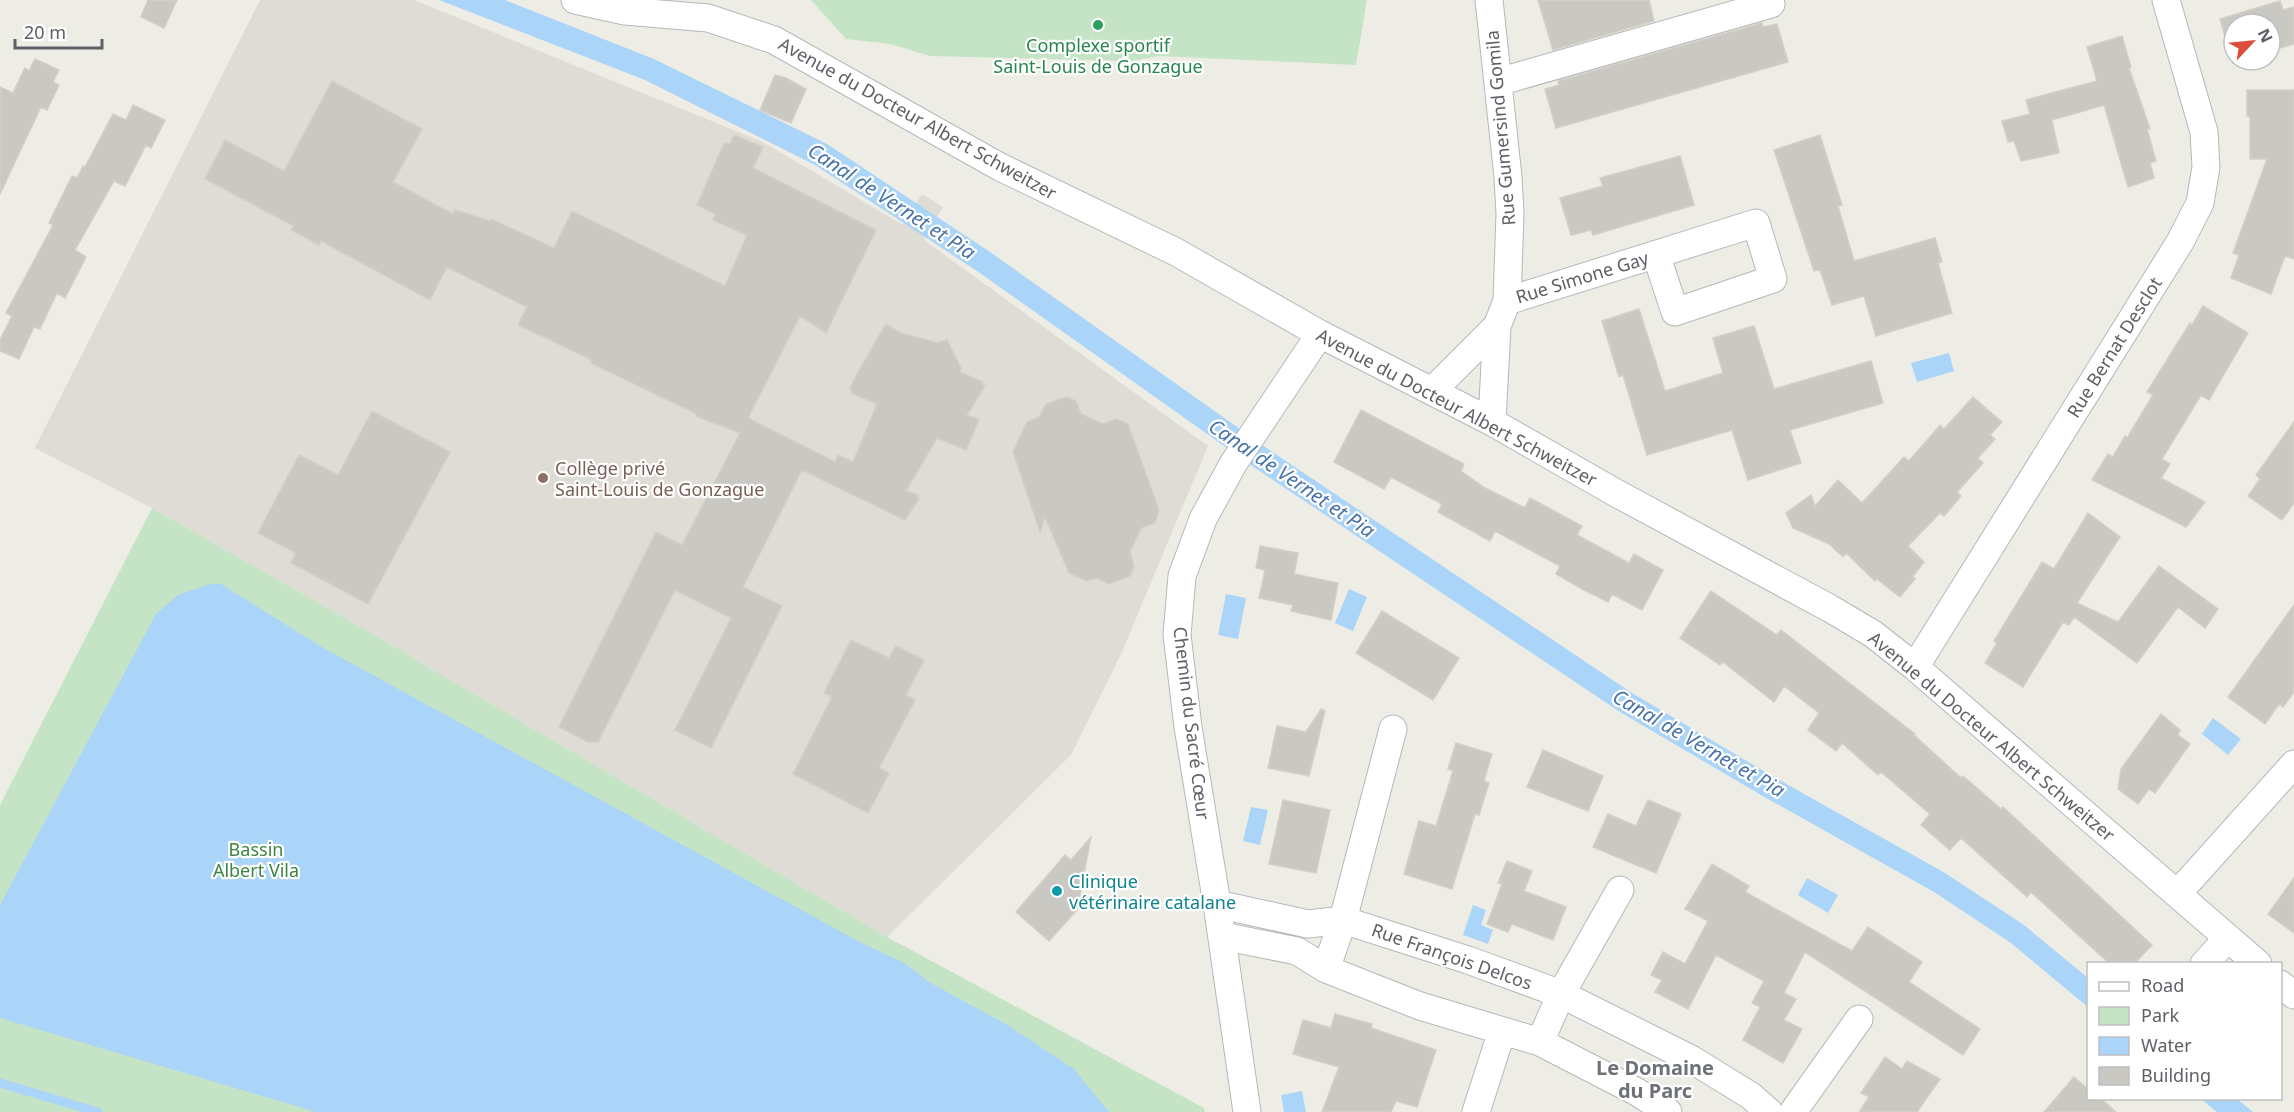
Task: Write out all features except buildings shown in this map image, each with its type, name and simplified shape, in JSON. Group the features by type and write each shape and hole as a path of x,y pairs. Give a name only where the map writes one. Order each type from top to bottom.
{"street":[{"name":"Avenue du Docteur Albert Schweitzer","path":"575,0 625,10 708,18 774,40 1000,167 1176,252 1320,334 1492,422 1616,493 1831,609 1873,634 1915,667 2257,962"},
{"name":"Rue Gumersind Gomila","path":"1488,0 1510,214 1507,301 1497,326 1492,422"},
{"path":"1498,82 1772,4 1770,0"},
{"name":"Rue Bernat Desclot","path":"1915,667 2180,242 2200,202 2206,167 2204,132 2166,0"},
{"name":"Rue Simone Gay","path":"1507,301 1656,254"},
{"name":"Rue Gumersind Gomila","path":"1432,391 1497,326"},
{"name":"Chemin du Sacré Cœur","path":"1247,1112 1222,936 1188,727 1177,635 1182,576 1203,519 1233,464 1320,334"},
{"path":"1326,969 1343,920 1393,729"},
{"path":"2178,893 2294,764"},
{"path":"1540,1042 1562,994 1620,890"},
{"name":"Rue François Delcos","path":"1217,904 1308,924 1343,920 1468,960 1562,994 1691,1059 1751,1096 1769,1112"},
{"path":"1222,936 1298,951 1326,969 1420,1006 1540,1042 1637,1092 1668,1112"},
{"path":"2205,962 2228,938"},
{"path":"2282,986 2294,995"},
{"path":"1793,1112 1859,1019"},
{"path":"1476,1112 1502,1031"}],"shaded area":[{"name":"Collège privé Saint-Louis de Gonzague","path":"260,0 414,0 763,142 903,225 922,194 943,207 924,240 1208,446 1122,652 1071,755 887,937 345,618 152,508 35,448"}],"green space":[{"name":"Complexe sportif Saint-Louis de Gonzague","path":"811,0 1367,0 1356,65 1160,56 1131,61 930,56 890,44 846,39"},
{"name":"Bassin Albert Vila","path":"152,508 345,618 887,937 1204,1108 1205,1112 0,1112 0,805"}],"water":[{"name":"Canal de Vernet et Pia","path":"439,0 505,0 654,59 827,144 990,252 1271,451 1632,693 1772,776 1945,873 2024,925 2087,977 2087,1006 2011,943 1934,892 1761,795 1620,712 1258,470 977,271 815,165 645,80"},
{"path":"1949,353 1954,371 1917,382 1911,363"},
{"name":"Bassin Albert Vila","path":"210,584 221,584 320,646 856,940 906,964 929,982 1009,1026 1074,1069 1109,1112 316,1112 0,1018 0,905 156,614 178,595"},
{"path":"1349,589 1367,597 1353,631 1335,623"},
{"path":"1226,594 1246,598 1238,639 1218,635"},
{"path":"2213,718 2241,739 2228,755 2202,734"},
{"path":"1251,807 1268,810 1260,845 1243,841"},
{"path":"1807,878 1838,895 1828,913 1798,895"},
{"path":"1473,905 1486,910 1481,925 1493,930 1488,944 1463,935"},
{"path":"1302,1091 1306,1112 1284,1112 1281,1095"},
{"path":"2202,1100 2238,1100 2253,1112 2217,1112"}],"waterway":[{"path":"0,1083 98,1112"}],"place":[{"name":"Complexe sportif Saint-Louis de Gonzague","path":"1098,25"},
{"name":"Collège privé Saint-Louis de Gonzague","path":"543,478"},
{"name":"Clinique vétérinaire catalane","path":"1057,891"}],"district":[{"name":"Le Domaine du Parc","path":"1655,1078"}]}
